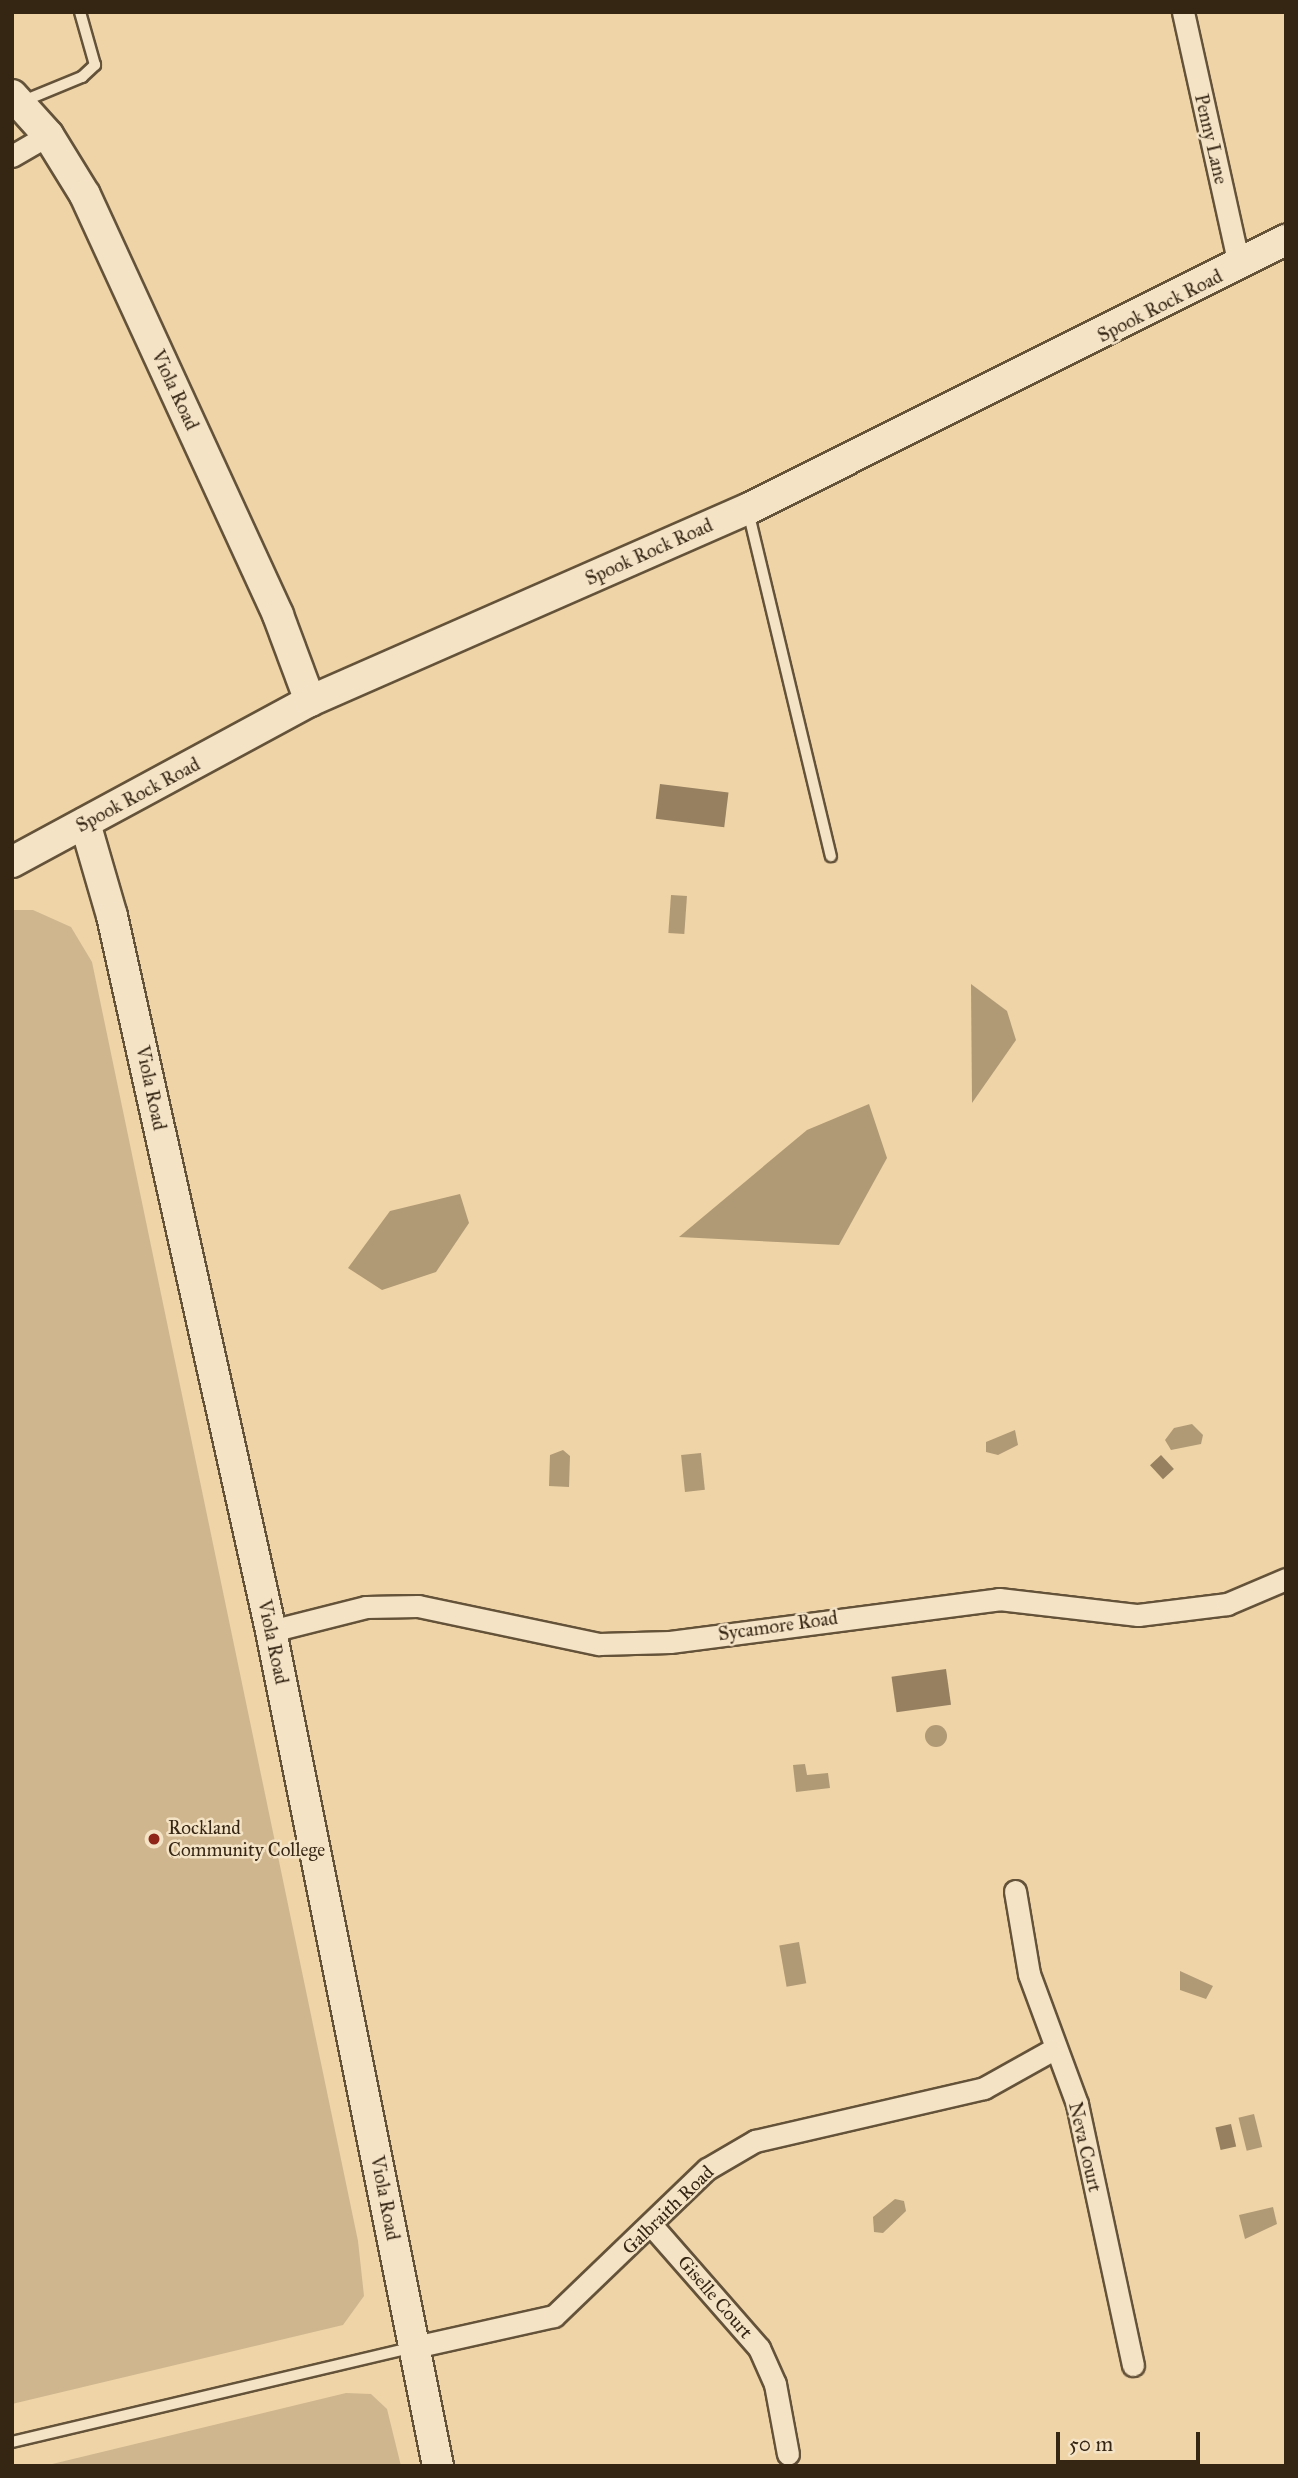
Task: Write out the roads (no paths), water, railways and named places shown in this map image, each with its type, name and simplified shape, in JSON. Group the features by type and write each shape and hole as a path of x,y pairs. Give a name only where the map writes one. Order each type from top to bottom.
{"street":[{"name":"Penny Lane","path":"1183,12 1240,265"},
{"name":"Viola Road","path":"17,99 48,135 85,195 278,615 310,701"},
{"path":"12,156 48,135"},
{"name":"Spook Rock Road","path":"12,862 310,701 748,509 1286,240"},
{"name":"Viola Road","path":"85,823 112,916 271,1631 438,2466"},
{"name":"Sycamore Road","path":"271,1631 366,1607 418,1606 599,1644 670,1642 999,1599 1138,1615 1227,1604 1286,1579"},
{"name":"Neva Court","path":"1015,1891 1029,1974 1052,2050 1077,2104 1133,2365"},
{"name":"Galbraith Road","path":"415,2347 554,2316 653,2227 707,2169 755,2141 984,2088 1052,2050"},
{"name":"Giselle Court","path":"653,2227 759,2348 775,2384 788,2454"}],"lane":[{"path":"17,99 82,77 95,65 80,12"},
{"path":"748,509 831,856"},
{"path":"12,2442 415,2347"}],"place":[{"name":"Rockland Community College","path":"154,1839"}]}
